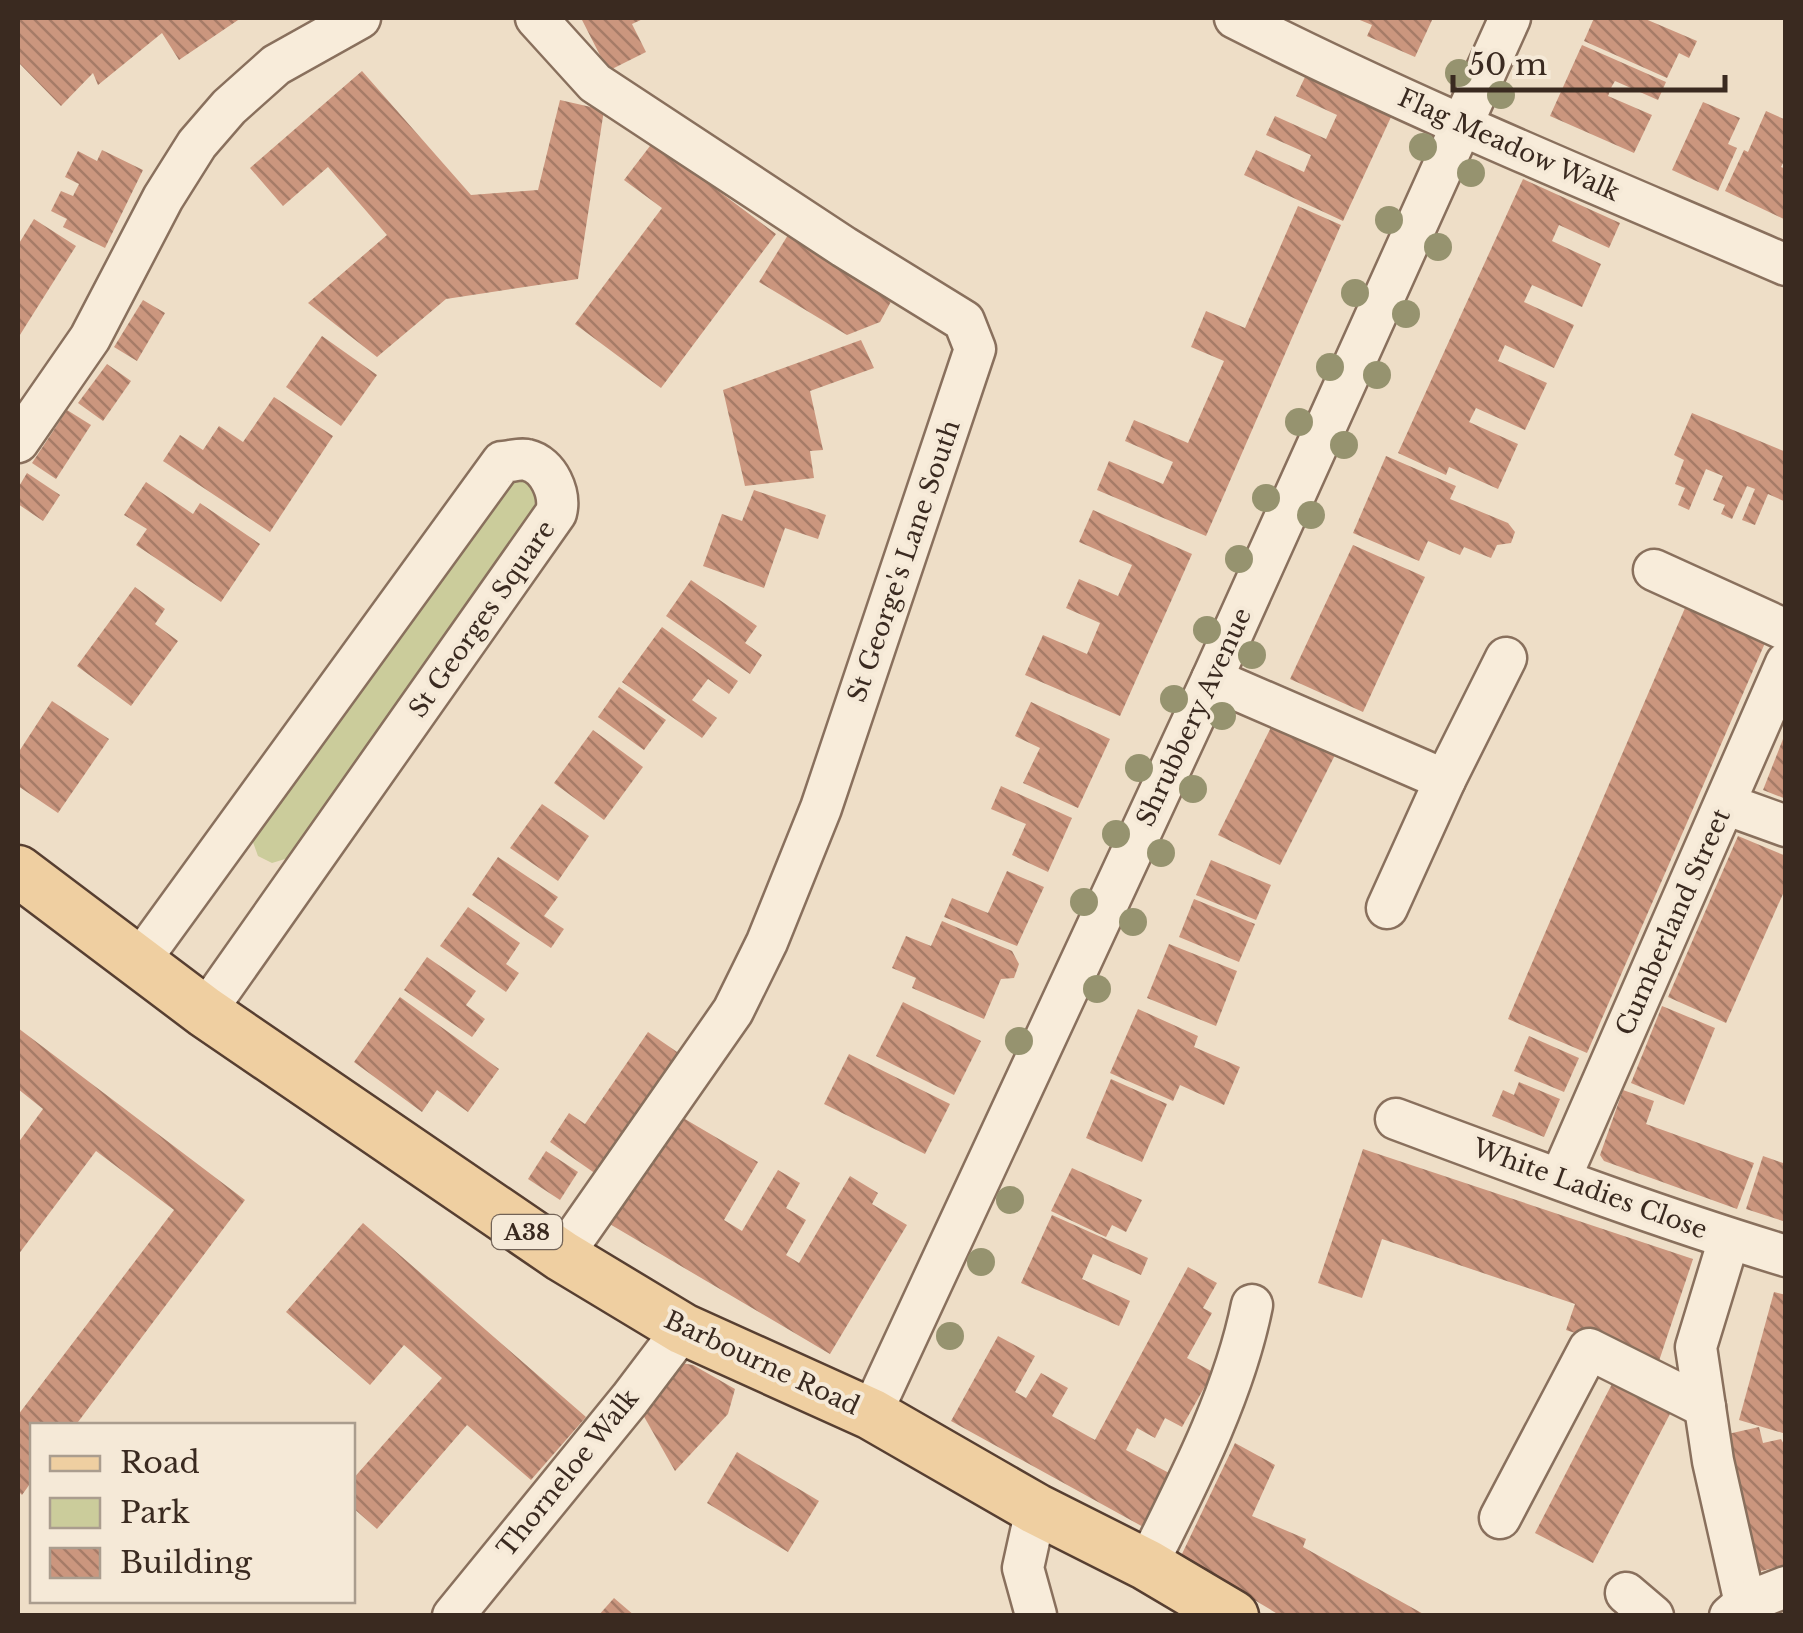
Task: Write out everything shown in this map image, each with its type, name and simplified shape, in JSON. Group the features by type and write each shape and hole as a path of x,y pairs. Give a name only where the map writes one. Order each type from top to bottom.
{"main road":[{"name":"Barbourne Road","path":"18,871 205,1012 562,1256 682,1329 871,1414 1233,1616"}],"street":[{"path":"18,442 90,338 162,198 197,144 230,106 276,65 360,18"},
{"name":"St George's Lane South","path":"536,18 595,83 964,321 975,349 821,808 767,942 733,1011 562,1256"},
{"name":"Flag Meadow Walk","path":"1235,18 1460,125 1786,265"},
{"name":"Shrubbery Avenue","path":"871,1414 1212,678 1510,18"},
{"name":"St Georges Square","path":"138,963 502,462 527,460 549,474 559,503 556,513 205,1012"},
{"path":"1654,570 1786,630"},
{"path":"1388,908 1445,780 1506,658"},
{"name":"Cumberland Street","path":"1560,1180 1786,663"},
{"path":"1212,678 1445,780"},
{"path":"1726,804 1786,826"},
{"name":"White Ladies Close","path":"1396,1119 1730,1240 1786,1256"},
{"path":"1730,1240 1696,1347 1712,1462 1738,1609 1786,1587"},
{"path":"1146,1566 1198,1461 1244,1346 1252,1305"},
{"name":"Thorneloe Walk","path":"452,1616 630,1399 682,1329"},
{"path":"1500,1518 1589,1349 1705,1407"},
{"path":"1036,1509 1023,1568 1036,1615"}],"green space":[{"path":"511,476 523,479 539,495 537,520 295,856 272,863 258,856 250,834"}],"building":[{"path":"18,18 241,18 179,60 162,33 98,85 93,73 61,106 18,62"},
{"path":"581,18 645,18 632,24 646,52 608,71"},
{"path":"1355,18 1433,18 1415,57 1367,36 1372,25"},
{"path":"1594,18 1643,18 1697,41 1689,58 1679,53 1667,78 1584,41"},
{"path":"1582,45 1666,82 1658,100 1615,81 1612,86 1608,96 1652,115 1634,153 1550,116"},
{"path":"362,71 471,195 538,190 560,100 604,110 578,279 446,299 377,357 308,303 387,235 328,167 283,206 250,168"},
{"path":"1305,77 1391,117 1343,221 1244,175 1256,150 1304,172 1311,155 1266,135 1275,116 1326,139 1337,115 1296,96"},
{"path":"1703,102 1740,118 1728,144 1737,148 1718,191 1672,170"},
{"path":"1766,111 1786,120 1786,157 1781,167 1786,169 1786,220 1725,191"},
{"path":"653,142 776,234 661,388 575,324 662,208 624,180"},
{"path":"102,150 143,170 105,248 63,227 67,219 51,211 61,191 73,196 79,184 65,177 78,151 97,161"},
{"path":"1523,179 1620,223 1609,248 1559,225 1552,241 1601,264 1582,307 1532,285 1524,302 1574,325 1554,368 1505,345 1498,361 1547,383 1525,430 1476,408 1469,422 1518,444 1498,489 1449,467 1446,475 1398,453"},
{"path":"1298,206 1341,225 1206,536 1097,490 1109,461 1163,484 1173,462 1125,441 1134,420 1188,443 1224,361 1191,347 1206,311 1245,328"},
{"path":"34,219 76,246 18,338 18,245"},
{"path":"788,235 894,296 880,322 847,335 759,282"},
{"path":"143,300 165,313 137,361 114,347"},
{"path":"322,336 377,375 341,426 286,387"},
{"path":"861,340 874,368 810,391 823,450 810,451 814,478 745,486 723,390"},
{"path":"107,364 131,381 103,421 78,403"},
{"path":"274,397 333,436 270,532 163,461 180,435 203,450 219,426 243,442"},
{"path":"67,410 91,425 56,479 32,463"},
{"path":"1692,413 1786,452 1786,502 1768,494 1755,525 1742,520 1755,489 1747,486 1732,519 1721,514 1725,505 1713,500 1723,476 1706,469 1689,510 1678,505 1685,488 1675,484 1684,460 1674,455"},
{"path":"1386,456 1456,486 1450,499 1508,523 1515,532 1511,543 1497,545 1491,558 1464,547 1460,555 1428,541 1419,561 1353,533"},
{"path":"27,473 60,495 43,521 18,504 18,488"},
{"path":"146,482 193,514 200,503 260,544 221,602 136,545 147,529 124,515"},
{"path":"754,490 826,515 818,539 785,528 764,588 703,566 722,514 742,521"},
{"path":"1093,510 1192,554 1120,716 1025,675 1043,635 1087,654 1100,623 1066,608 1079,579 1118,596 1132,565 1079,542"},
{"path":"1353,545 1425,577 1363,712 1290,679"},
{"path":"691,580 757,626 745,643 762,655 750,674 666,616"},
{"path":"135,587 165,609 155,624 178,641 131,706 77,666"},
{"path":"1685,608 1765,643 1587,1053 1508,1019"},
{"path":"662,627 738,681 729,694 708,679 692,700 717,718 702,738 622,682"},
{"path":"619,687 666,720 644,750 598,717"},
{"path":"52,701 109,739 58,813 18,786 18,753"},
{"path":"1031,702 1110,739 1078,808 1023,783 1040,748 1015,736"},
{"path":"1278,713 1341,743 1280,865 1218,835"},
{"path":"593,730 643,767 604,820 554,783"},
{"path":"1786,734 1786,799 1763,790"},
{"path":"1001,786 1072,818 1048,872 1012,855 1026,824 991,809"},
{"path":"542,804 589,836 558,881 510,848"},
{"path":"1738,836 1786,856 1786,887 1726,1023 1668,997"},
{"path":"498,857 558,897 544,916 564,929 551,948 472,895"},
{"path":"1211,860 1271,885 1256,920 1196,895"},
{"path":"1007,871 1044,887 1017,946 944,917 952,898 988,913"},
{"path":"1194,899 1255,924 1239,962 1179,937"},
{"path":"468,907 520,943 506,964 519,973 506,992 440,946"},
{"path":"942,921 1012,951 1019,964 1014,978 1001,979 984,1019 912,988 916,978 892,968 906,936 931,946"},
{"path":"1169,944 1237,971 1216,1026 1147,998"},
{"path":"427,957 476,991 466,1005 485,1019 472,1037 404,990"},
{"path":"400,997 499,1069 468,1112 437,1090 422,1112 354,1062"},
{"path":"903,1002 981,1041 954,1095 876,1056"},
{"path":"1662,1006 1715,1028 1684,1105 1631,1083"},
{"path":"1138,1009 1198,1036 1194,1047 1240,1067 1224,1105 1180,1085 1173,1101 1110,1073"},
{"path":"18,1028 245,1200 77,1423 30,1423 30,1484 22,1495 18,1491 18,1415 174,1210 96,1151 18,1255 18,1143 43,1109 18,1089"},
{"path":"648,1032 680,1054 596,1174 550,1142 569,1113 585,1124"},
{"path":"1529,1036 1579,1058 1564,1092 1514,1071"},
{"path":"849,1054 950,1104 925,1154 824,1104"},
{"path":"1111,1079 1167,1104 1142,1162 1086,1138"},
{"path":"1519,1082 1560,1099 1544,1137 1492,1116 1503,1090 1514,1095"},
{"path":"1623,1090 1654,1101 1646,1124 1754,1163 1737,1209 1604,1161 1600,1155"},
{"path":"673,1112 758,1162 724,1220 742,1231 778,1170 800,1183 786,1208 806,1220 786,1255 799,1263 850,1176 878,1193 872,1204 907,1225 830,1354 608,1223"},
{"path":"1363,1149 1693,1259 1659,1361 1566,1330 1575,1304 1382,1239 1362,1298 1318,1283"},
{"path":"546,1151 578,1172 560,1200 528,1179"},
{"path":"1763,1156 1786,1164 1786,1222 1746,1209"},
{"path":"1072,1168 1142,1200 1126,1232 1112,1225 1106,1237 1051,1211"},
{"path":"1052,1215 1148,1258 1141,1275 1093,1254 1082,1279 1130,1301 1119,1326 1021,1283"},
{"path":"363,1223 586,1417 531,1480 467,1425 377,1529 355,1510 355,1477 442,1378 404,1345 370,1385 286,1312"},
{"path":"1188,1267 1217,1283 1203,1308 1212,1313 1187,1358 1213,1372 1182,1427 1165,1418 1155,1438 1137,1428 1126,1450 1184,1481 1156,1534 951,1421 998,1336 1035,1356 1015,1392 1026,1398 1041,1373 1068,1388 1052,1416 1095,1440"},
{"path":"1774,1292 1786,1295 1786,1434 1739,1420"},
{"path":"681,1363 693,1365 735,1389 728,1414 675,1471 634,1399"},
{"path":"1613,1382 1671,1412 1593,1563 1535,1533"},
{"path":"1759,1427 1763,1443 1781,1439 1786,1448 1786,1565 1753,1573 1719,1436"},
{"path":"1235,1443 1275,1465 1252,1516 1306,1539 1303,1547 1427,1616 1281,1616 1181,1556"},
{"path":"737,1452 819,1501 788,1552 707,1503"},
{"path":"614,1598 635,1616 598,1616"}]}
